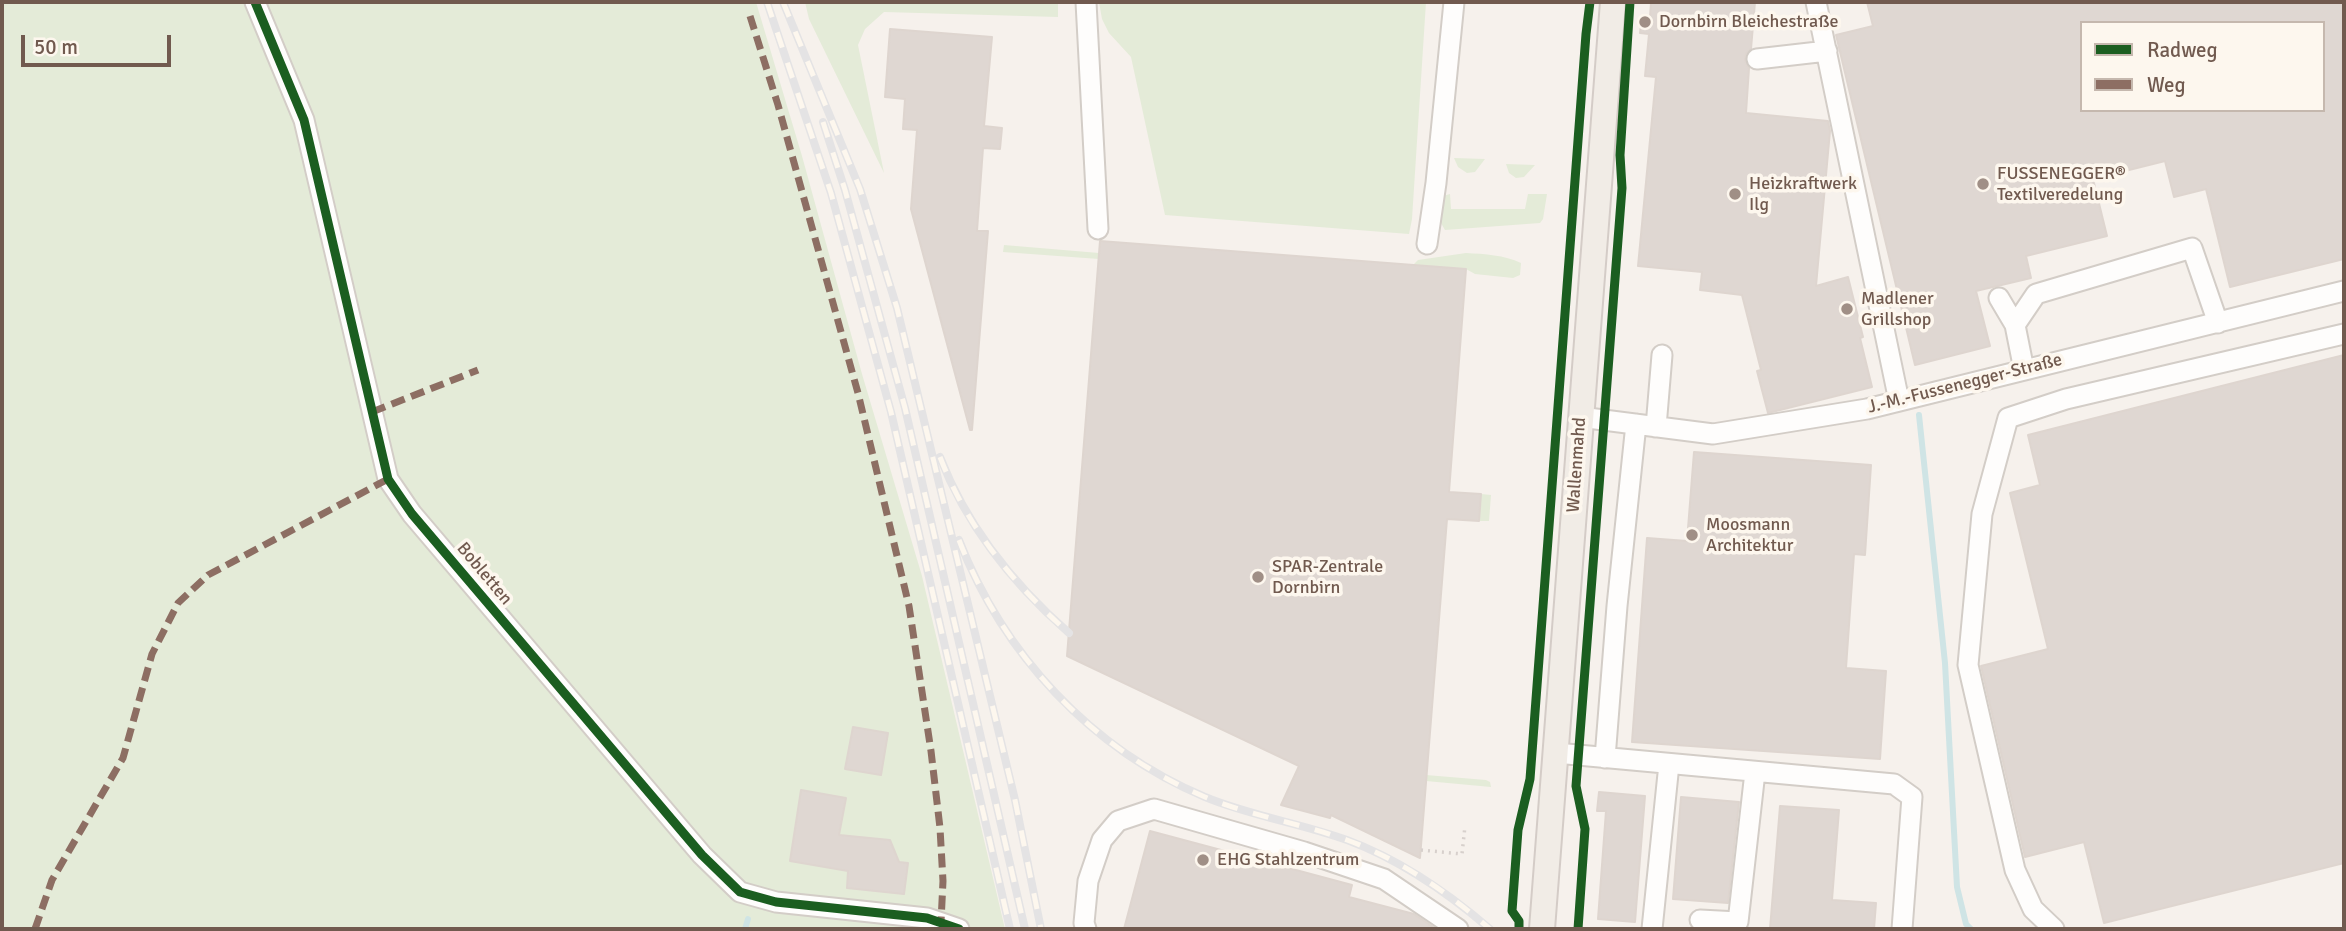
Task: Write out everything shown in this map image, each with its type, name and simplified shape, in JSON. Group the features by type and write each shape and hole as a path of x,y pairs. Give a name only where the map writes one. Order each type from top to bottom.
{"main road":[{"name":"Wallenmahd","path":"1542,929 1613,2"}],"street":[{"name":"Bobletten","path":"256,2 304,120 388,479 412,514 702,855 740,892 776,902 927,918 959,929"},
{"path":"1086,2 1098,229"},
{"path":"1427,244 1436,183 1454,2"},
{"path":"1815,2 1899,401"},
{"path":"1757,59 1827,51"},
{"path":"2015,325 2036,293 2192,248 2218,323"},
{"name":"J.-M.-Fussenegger-Straße","path":"1580,417 1713,433 1867,409 2344,291"},
{"path":"1999,298 2015,325 2024,370"},
{"path":"2054,929 2033,909 2015,870 1968,665 1982,514 2008,418 2066,399 2344,334"},
{"path":"1656,426 1662,355"},
{"path":"1605,758 1636,424"},
{"path":"1556,753 1894,784 1912,797 1902,929"},
{"path":"1652,929 1669,764"},
{"path":"1700,920 1738,922 1755,772"},
{"path":"1087,929 1084,923 1088,881 1102,840 1118,821 1154,809 1304,852 1384,879 1458,929"}],"path":[{"path":"1421,850 1462,854 1465,826"}],"green space":[{"path":"2,2 756,2 922,576 1005,929 2,929"},
{"path":"805,2 1058,2 1058,17 884,12 865,29 858,45 884,173 809,19"},
{"path":"1099,2 1426,2 1409,234 1165,215 1131,57 1109,33 1102,19"},
{"path":"1454,158 1485,159 1475,172 1467,173 1458,167"},
{"path":"1506,164 1535,165 1524,177 1516,178 1509,173"},
{"path":"1450,194 1451,209 1525,209 1528,194 1547,194 1540,223 1445,230 1441,223 1443,196"},
{"path":"1004,245 1099,253 1099,259 1003,252"},
{"path":"1466,253 1515,260 1521,263 1520,275 1513,278 1475,274 1466,269 1413,265 1418,260"},
{"path":"1481,494 1491,495 1489,521 1479,521"},
{"path":"1426,775 1486,780 1491,787 1426,781"}],"building":[{"path":"1651,2 1755,2 1751,49 1745,60 1749,68 1746,113 1828,121 1830,131 1816,286 1848,277 1872,387 1768,413 1757,371 1761,370 1742,295 1700,290 1702,272 1638,266 1656,77 1645,76 1649,34 1640,33 1642,16 1650,18"},
{"name":"FUSSENEGGER® Textilveredelung","path":"1867,2 2344,2 2344,259 2230,287 2206,189 2174,197 2165,161 2093,179 2107,236 2026,256 2031,278 1976,291 1990,346 1915,365 1836,35 1873,26"},
{"path":"890,29 992,37 984,126 1002,128 1000,149 983,148 977,231 988,231 972,430 911,209 917,130 903,129 905,99 885,97"},
{"name":"SPAR-Zentrale Dornbirn","path":"1100,241 1466,269 1449,492 1481,494 1479,521 1447,519 1420,858 1331,815 1330,818 1281,805 1299,766 1067,656"},
{"path":"2344,355 2344,863 2104,923 2084,842 2025,857 1981,666 2048,649 2010,493 2040,485 2028,435"},
{"path":"1694,452 1871,465 1865,555 1854,554 1846,668 1886,671 1880,759 1632,742 1647,538 1687,541"},
{"path":"853,727 888,733 881,775 845,769"},
{"path":"801,790 846,798 839,835 890,840 899,862 908,863 904,894 847,888 848,871 790,861"},
{"path":"1599,792 1645,796 1635,922 1598,919 1606,811 1597,811"},
{"path":"1681,797 1739,802 1728,903 1673,899"},
{"path":"1780,806 1839,810 1832,900 1876,903 1874,929 1770,929"},
{"name":"EHG Stahlzentrum","path":"1150,831 1352,885 1349,897 1414,914 1436,929 1124,929"}],"waterway":[{"path":"1919,415 1945,663 1957,887 1966,924 1971,929"},
{"path":"745,929 748,919"}],"railway":[{"path":"767,2 831,193 891,412 1010,929"},
{"path":"783,2 860,189 897,308 1015,800 1041,929"},
{"path":"823,122 845,190 905,408 1025,929"},
{"path":"940,457 964,507 994,553 1029,595 1069,633"},
{"path":"959,540 1000,622 1026,659 1089,725 1125,753 1164,777 1205,797 1329,834 1386,857 1440,890 1490,929"}],"marked path":[{"path":"750,16 778,105 858,393 909,606 940,828 943,881 941,922"},
{"path":"372,412 478,370"},
{"path":"35,929 52,880 123,758 152,654 178,603 208,575 388,479"}],"cycle path":[{"path":"255,2 304,120 388,479 412,514 702,855 740,892 776,902 927,918 959,929"},
{"path":"1519,929 1519,921 1512,911 1518,830 1530,779 1590,2"},
{"path":"1578,929 1585,829 1576,786 1622,188 1620,155 1630,2"}],"place":[{"name":"Dornbirn Bleichestraße","path":"1645,22"},
{"name":"FUSSENEGGER® Textilveredelung","path":"1983,184"},
{"name":"Heizkraftwerk Ilg","path":"1735,194"},
{"name":"Madlener Grillshop","path":"1847,309"},
{"name":"Moosmann Architektur","path":"1692,535"},
{"name":"SPAR-Zentrale Dornbirn","path":"1258,577"},
{"name":"EHG Stahlzentrum","path":"1203,860"}]}
